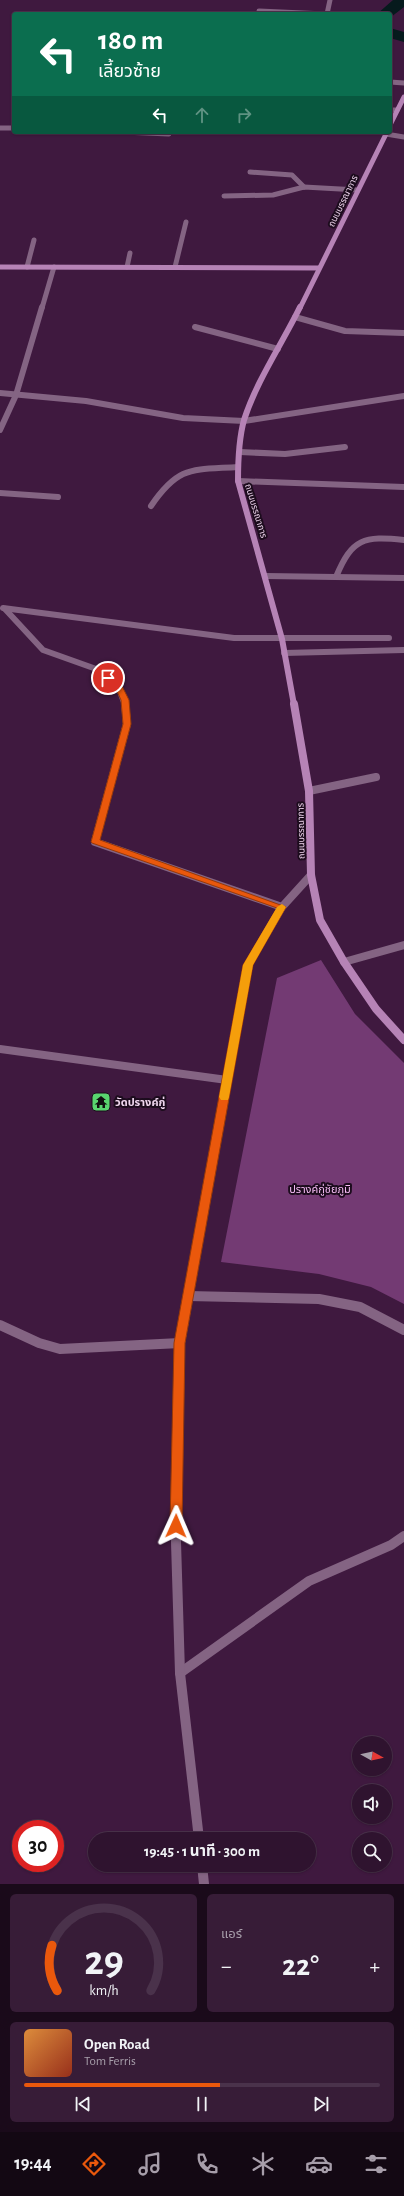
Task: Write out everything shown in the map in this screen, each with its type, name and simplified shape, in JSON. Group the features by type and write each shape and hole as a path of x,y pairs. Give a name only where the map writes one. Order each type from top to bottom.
{"street":[{"path":"327,12 330,0"},
{"path":"259,10 292,12"},
{"path":"392,82 404,83"},
{"path":"392,121 404,97"},
{"path":"392,110 397,110"},
{"path":"0,128 12,128"},
{"name":"ถนนบรรณาการ","path":"386,134 295,318 256,389 244,421 238,467 238,481 266,576 282,639 309,791 311,875 320,920 344,962 376,1009 404,1040"},
{"path":"390,134 404,137"},
{"path":"250,172 292,175 304,187"},
{"path":"224,196 273,195 304,187 358,190"},
{"path":"175,267 186,222"},
{"path":"27,267 34,240"},
{"path":"127,267 130,254"},
{"path":"0,267 319,268"},
{"path":"0,430 16,395 54,267"},
{"path":"295,318 345,331 404,333"},
{"path":"195,327 278,349"},
{"path":"0,393 86,401 183,418 244,421 404,396"},
{"path":"240,452 284,454 346,447"},
{"path":"150,506 168,483 182,474 202,469 238,467"},
{"path":"238,481 404,487"},
{"path":"0,493 58,497"},
{"path":"336,577 342,561 352,546 364,538 379,537 404,540"},
{"path":"266,576 404,578"},
{"path":"3,608 234,638 389,638"},
{"path":"3,608 43,650 99,670 118,686 125,700 127,724 95,842 282,907"},
{"path":"284,653 404,650"},
{"path":"309,791 326,789 376,777"},
{"path":"198,1832 180,1674 176,1542 180,1343 248,965 282,907 311,875"},
{"path":"344,962 404,945"},
{"path":"0,1049 227,1080"},
{"path":"188,1296 319,1299 360,1307 404,1330"},
{"path":"0,1325 39,1342 60,1349 180,1343"},
{"path":"180,1674 309,1581 391,1545 404,1536"},
{"path":"203,1872 204,1884"}],"green space":[{"name":"ปรางค์กู่ชัยภูมิ","path":"321,960 355,1014 404,1063 404,1304 371,1287 319,1274 221,1262 277,978"}],"waterway":[{"path":"388,12 403,0"},
{"path":"392,34 404,37"}],"slow traffic":[{"path":"224,1097 248,965 282,907"}],"place":[{"name":"วัดปรางค์กู่","path":"101,1102"}],"route":[{"path":"108,678 118,686 125,700 127,724 95,842 282,907 248,965 180,1343 176,1526"}]}
